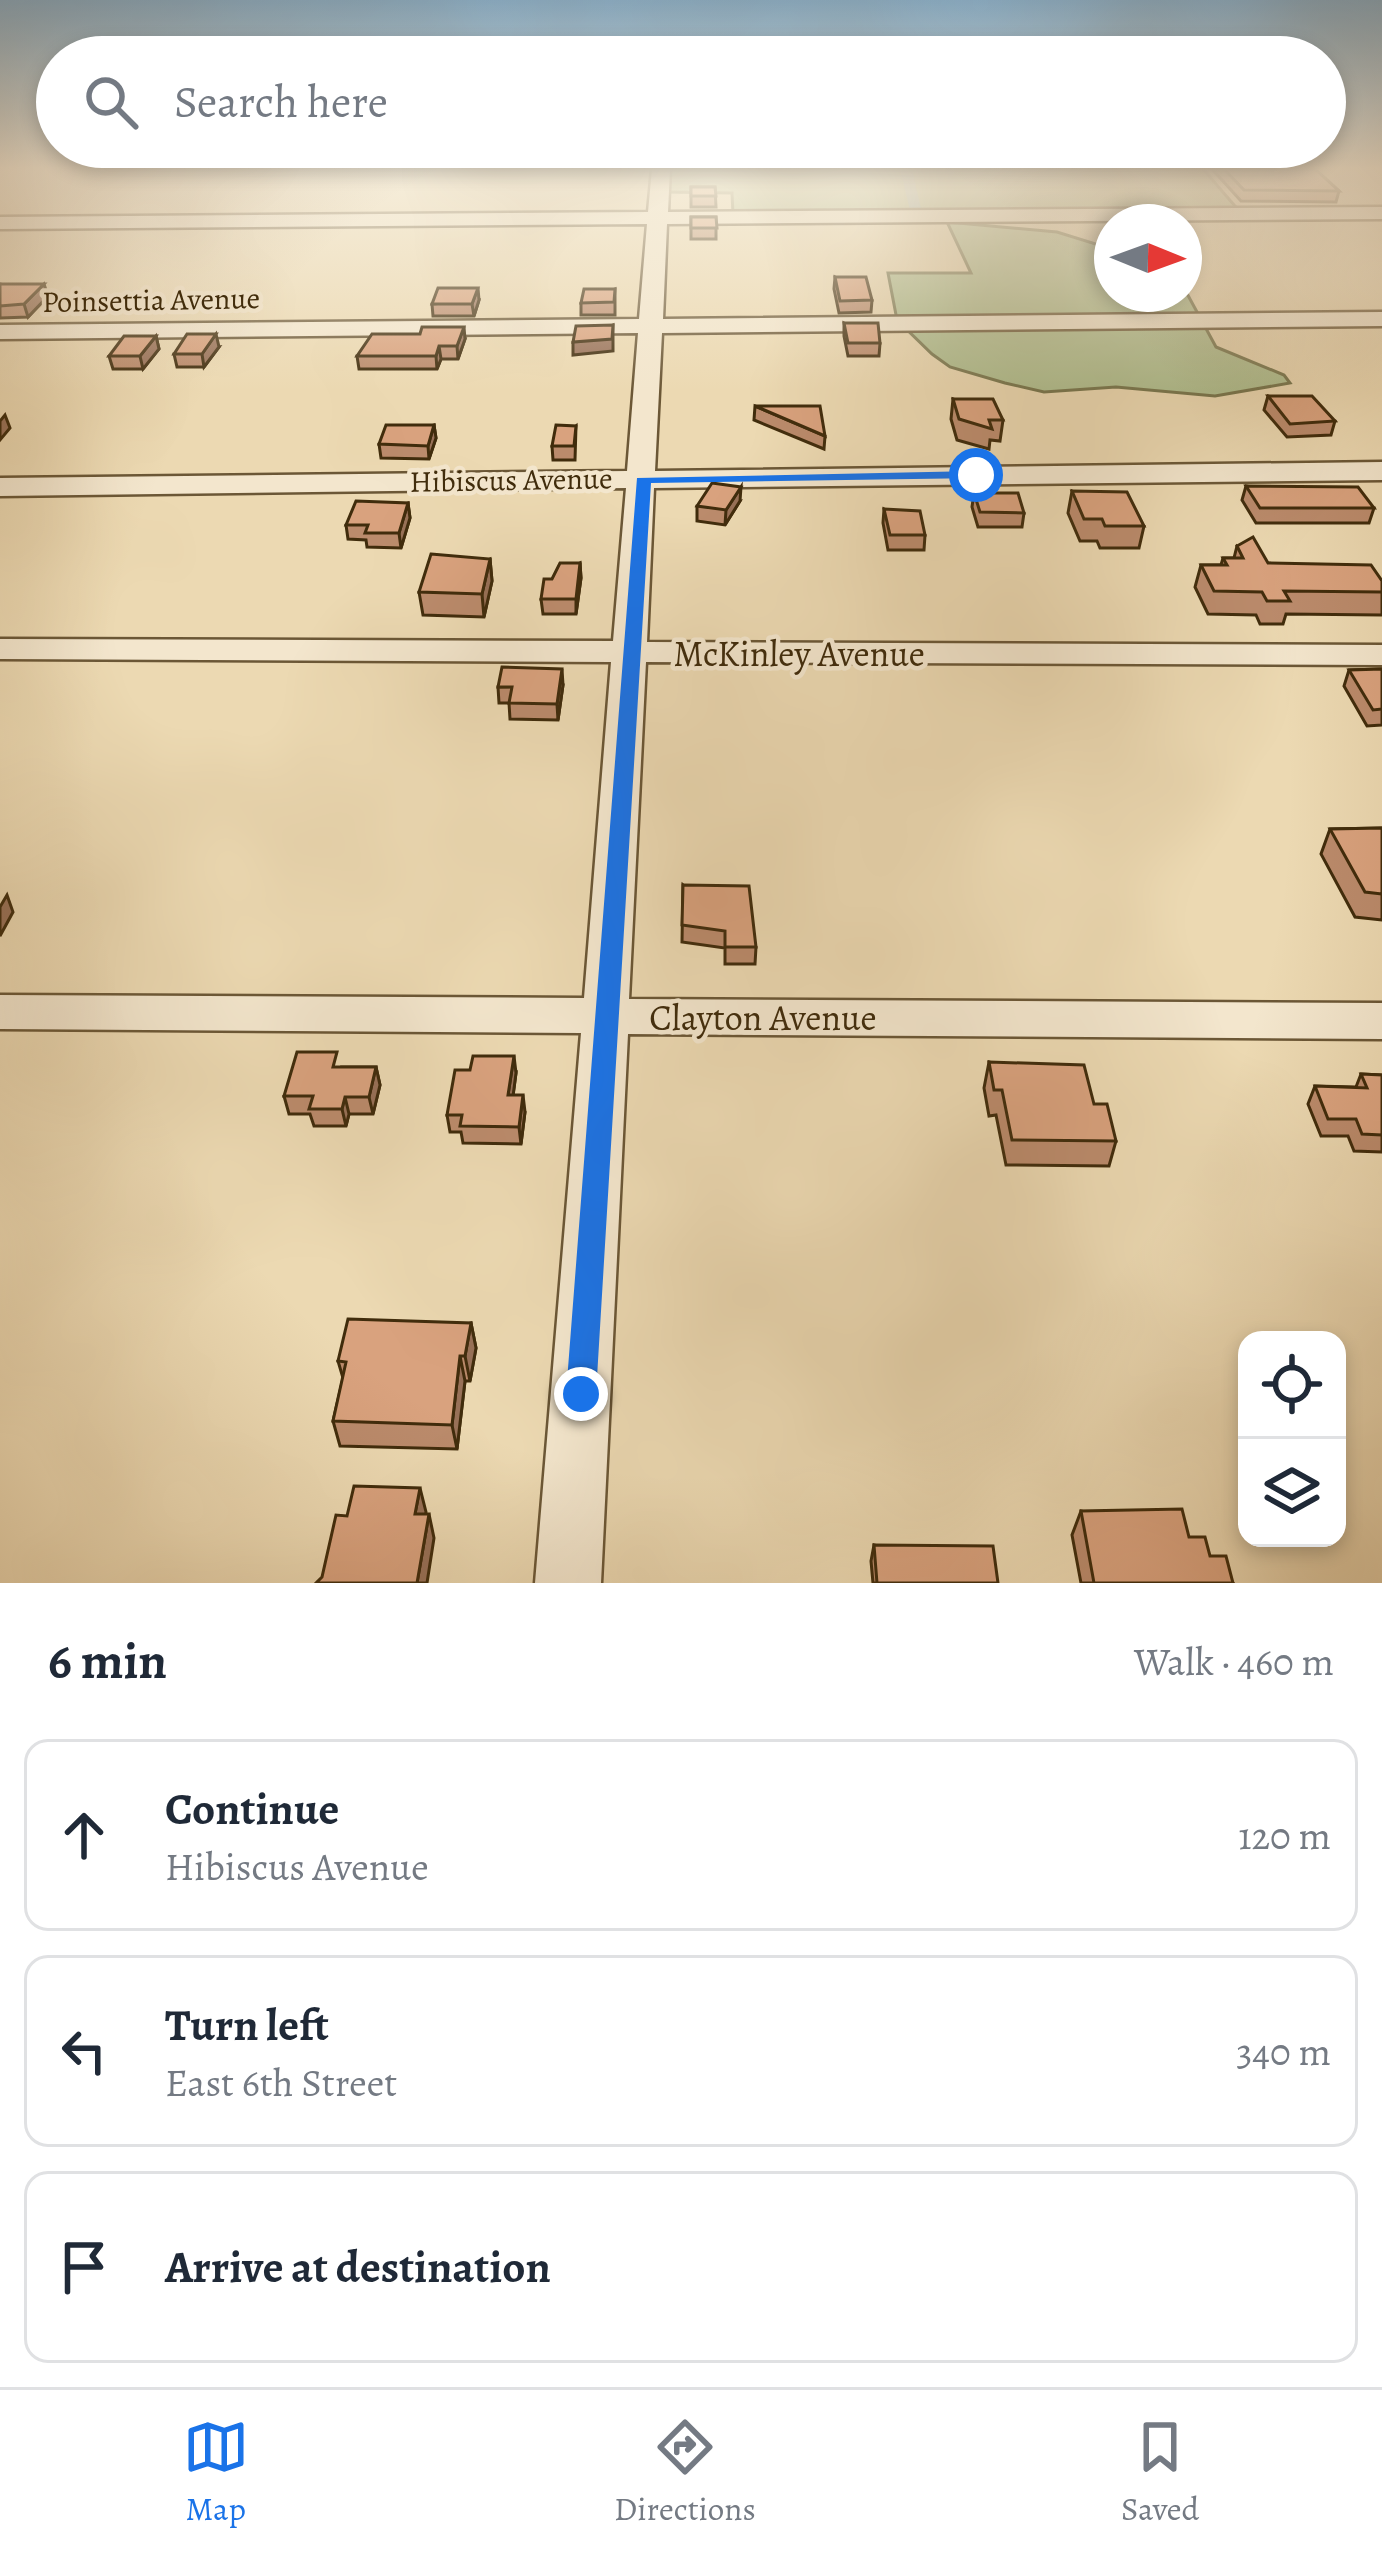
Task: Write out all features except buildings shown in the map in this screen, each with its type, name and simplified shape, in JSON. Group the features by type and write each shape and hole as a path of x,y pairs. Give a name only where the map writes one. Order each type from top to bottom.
{"street":[{"path":"568,1583 657,243"},
{"name":"Poinsettia Avenue","path":"0,332 1382,319"},
{"name":"Hibiscus Avenue","path":"0,487 1382,471"},
{"name":"McKinley Avenue","path":"0,649 1382,656"},
{"name":"Clayton Avenue","path":"0,1012 1382,1021"}],"green space":[{"path":"957,243 1092,243 1094,312 1197,312 1216,347 1284,375 1290,383 1215,396 1116,387 1044,392 1005,383 950,367 932,354 897,320 888,273 971,273"}],"route":[{"path":"581,1394 644,478 976,475"}]}
